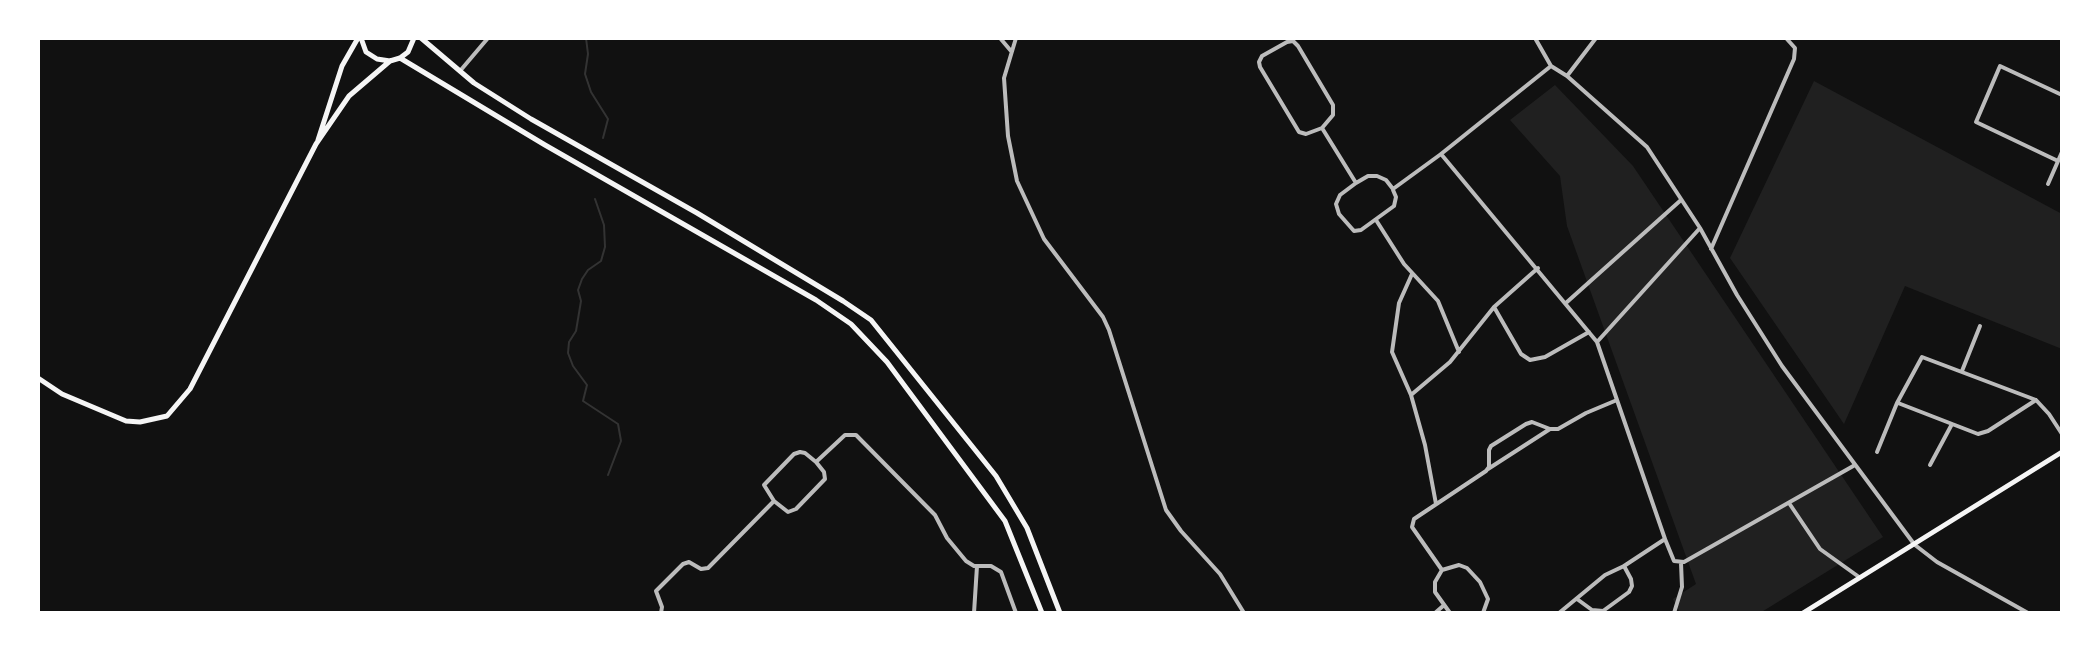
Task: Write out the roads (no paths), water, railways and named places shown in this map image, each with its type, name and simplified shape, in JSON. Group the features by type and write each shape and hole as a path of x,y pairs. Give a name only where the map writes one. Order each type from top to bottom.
{"main road":[{"path":"38,378 62,394 126,421 140,422 167,416 190,389 316,144 349,96 390,61 408,52 414,38"},
{"path":"421,38 474,83 531,119 697,213 871,320 996,476 1027,528 1060,613"},
{"path":"316,144 342,66 357,39 366,52 377,59 390,61"},
{"path":"400,58 558,153 816,300 851,324 887,362 1005,521 1042,613"},
{"path":"1803,613 2062,452"}],"street":[{"path":"460,71 488,38"},
{"path":"1000,38 1011,51"},
{"path":"1016,38 1004,78 1011,159 1017,181 1044,239 1103,317 1109,330 1166,510 1220,574 1244,613"},
{"path":"1535,38 1551,66 1567,76 1647,147 1700,228 1782,366 1915,545 1937,562 2028,613"},
{"path":"1567,76 1596,38"},
{"path":"1711,249 1794,59 1795,48 1786,38"},
{"path":"1293,40 1333,105 1333,115 1322,128 1306,134 1299,132 1260,67 1262,56 1293,40"},
{"path":"1393,189 1551,66"},
{"path":"2058,161 1976,122 2000,66 2062,95"},
{"path":"1322,128 1356,183"},
{"path":"2048,184 2062,152"},
{"path":"1441,154 1597,342 1674,561 1681,563 1855,465"},
{"path":"1368,176 1386,180 1393,189 1396,197 1394,206 1361,230 1354,231 1339,214 1336,200 1368,176"},
{"path":"1566,303 1681,200"},
{"path":"1376,220 1412,274 1438,301 1459,352"},
{"path":"1597,342 1700,228"},
{"path":"1411,395 1459,352 1494,307 1538,268"},
{"path":"1412,274 1399,303 1391,345 1411,395 1425,445 1436,504"},
{"path":"1494,307 1521,354 1530,360 1545,357 1589,332"},
{"path":"1962,371 1980,326"},
{"path":"1877,452 1920,358 2036,400 2062,434"},
{"path":"1488,469 1489,450 1532,422 1558,429 1617,400"},
{"path":"1897,403 1973,433 1983,433 2036,400"},
{"path":"1930,465 1952,424"},
{"path":"1442,570 1412,527 1414,519 1550,429"},
{"path":"816,462 845,435 856,435 935,515 947,538 966,561 977,566 991,566 1001,572 1016,613"},
{"path":"800,452 816,462 824,472 825,479 796,509 785,511 774,501 764,485 800,452"},
{"path":"661,613 656,591 683,564 689,562 701,569 708,568 774,501"},
{"path":"1789,503 1820,549 1861,579"},
{"path":"1559,613 1596,581 1665,539"},
{"path":"1674,613 1682,587 1681,563"},
{"path":"1450,613 1435,592 1435,582 1442,570 1459,565 1467,568 1480,582 1488,599 1483,613"},
{"path":"974,613 977,566"},
{"path":"1577,599 1596,612 1616,603 1632,586 1624,566"},
{"path":"1435,613 1443,606"}],"waterway":[{"path":"586,38 588,54 585,74 591,92 608,119 603,138"},
{"path":"595,199 604,225 605,247 601,261 588,270 578,290 581,301 576,331 569,342 568,353 587,385 583,401 618,424 621,441 608,475"}]}
